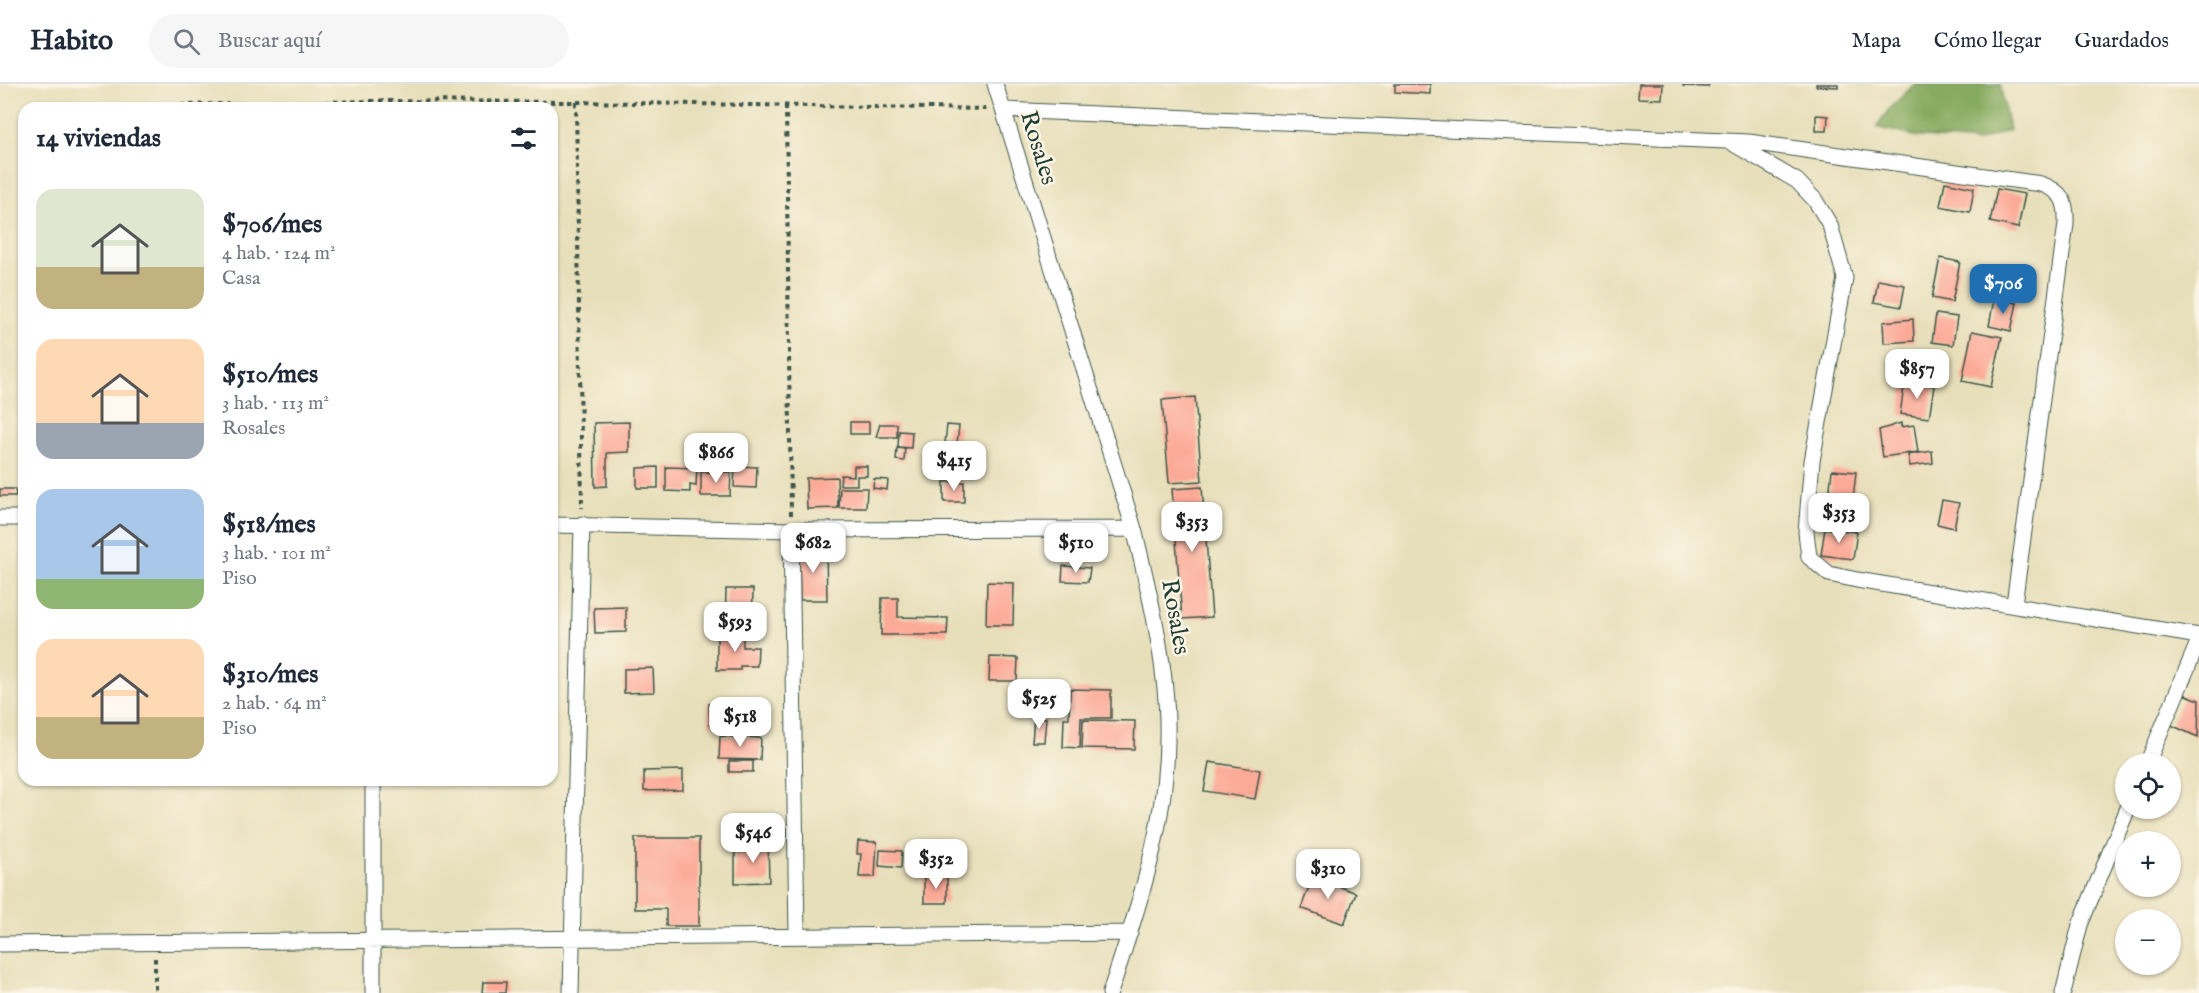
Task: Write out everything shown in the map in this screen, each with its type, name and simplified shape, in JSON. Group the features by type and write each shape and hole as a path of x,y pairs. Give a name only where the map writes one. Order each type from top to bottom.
{"street":[{"name":"Rosales","path":"994,84 1134,529 1151,600 1167,740 1160,806 1149,873 1110,993"},
{"path":"1003,110 1729,141 2040,184 2055,189 2064,199 2066,224 2014,604"},
{"path":"1729,141 1797,181 1815,201 1830,225 1845,278 1812,461 1806,532 1809,557 1829,574 2014,604 2199,638 2152,753"},
{"path":"0,518 18,518"},
{"path":"571,993 570,938 582,524"},
{"path":"558,525 791,530 1134,529"},
{"path":"791,530 797,936"},
{"path":"372,786 373,993"},
{"path":"2063,993 2079,925 2123,819"},
{"path":"0,944 1130,933"}],"path":[{"path":"325,102 576,102 1003,110"},
{"path":"576,102 582,524"},
{"path":"786,106 791,530"},
{"path":"155,942 155,993"}],"green space":[{"path":"1915,84 2000,84 2009,130 1976,142 1914,136 1876,127 1890,108"}],"building":[{"path":"1395,84 1430,84 1430,94 1395,92"},
{"path":"1639,84 1663,84 1662,99 1638,98"},
{"path":"1683,84 1709,84 1708,87 1683,86"},
{"path":"1816,84 1838,84 1838,87 1816,86"},
{"path":"1816,115 1828,116 1827,131 1816,131"},
{"path":"1945,182 1974,188 1970,212 1940,206"},
{"path":"1997,189 2025,194 2018,228 1990,222"},
{"path":"1940,258 1960,262 1952,302 1932,298"},
{"path":"1878,280 1905,285 1901,307 1874,302"},
{"path":"1994,299 2017,303 2011,331 1989,326"},
{"path":"1936,314 1957,317 1953,345 1932,342"},
{"path":"1913,319 1914,341 1884,343 1883,322"},
{"path":"1972,331 2002,337 1991,387 1962,381"},
{"path":"1905,381 1934,386 1929,418 1900,414"},
{"path":"1195,397 1202,481 1169,483 1162,400"},
{"path":"629,422 629,452 607,453 607,486 595,487 594,423"},
{"path":"850,422 869,422 869,434 850,434"},
{"path":"1901,423 1901,427 1914,425 1918,452 1883,457 1879,430"},
{"path":"880,424 897,424 897,437 876,437"},
{"path":"947,425 959,426 957,444 945,443"},
{"path":"899,431 912,432 911,448 898,447"},
{"path":"897,448 905,449 904,461 896,460"},
{"path":"1932,451 1933,463 1910,466 1908,455"},
{"path":"735,466 757,467 756,488 734,487"},
{"path":"854,466 867,466 867,476 857,476 857,485 840,485 841,475 854,476"},
{"path":"658,467 658,488 637,488 637,468"},
{"path":"666,467 697,468 696,486 690,485 690,492 666,491"},
{"path":"1832,470 1856,472 1851,517 1827,515"},
{"path":"701,472 731,472 730,496 701,496"},
{"path":"837,477 838,508 807,509 806,478"},
{"path":"874,479 888,480 887,490 873,488"},
{"path":"944,482 964,482 964,502 944,502"},
{"path":"1202,487 1212,617 1182,619 1172,489"},
{"path":"840,488 867,488 866,508 839,508"},
{"path":"0,489 15,489 16,496 0,496"},
{"path":"1942,500 1959,503 1954,528 1937,524"},
{"path":"1825,528 1857,532 1853,559 1821,555"},
{"path":"826,548 827,600 800,600 799,549"},
{"path":"1063,566 1090,568 1088,582 1062,581"},
{"path":"987,582 1014,583 1013,625 986,625"},
{"path":"726,589 753,589 752,633 725,633"},
{"path":"882,598 898,598 898,617 948,618 947,635 881,635"},
{"path":"626,607 626,632 595,633 594,608"},
{"path":"717,635 743,635 743,647 758,647 757,666 740,666 740,670 717,670"},
{"path":"990,657 1018,658 1017,681 989,681"},
{"path":"653,668 654,692 624,693 624,669"},
{"path":"1070,689 1111,690 1111,718 1081,718 1080,748 1063,747 1064,718 1069,718"},
{"path":"2184,694 2199,700 2198,737 2171,725"},
{"path":"747,703 747,724 710,725 709,704"},
{"path":"1034,717 1046,718 1044,742 1032,742"},
{"path":"1083,720 1135,721 1134,749 1082,748"},
{"path":"720,736 761,738 760,760 719,759"},
{"path":"729,761 753,761 753,772 729,772"},
{"path":"1209,762 1260,770 1255,799 1204,791"},
{"path":"683,770 683,790 644,791 644,771"},
{"path":"635,838 699,838 699,926 666,926 666,909 635,909"},
{"path":"768,839 769,882 735,883 735,852 751,852 751,840"},
{"path":"858,841 877,842 875,877 859,877 861,854 857,854"},
{"path":"880,850 902,851 901,868 879,866"},
{"path":"924,876 947,876 947,903 924,903"},
{"path":"1313,876 1356,893 1344,924 1301,908"},
{"path":"483,982 506,982 505,993 482,993"}]}
